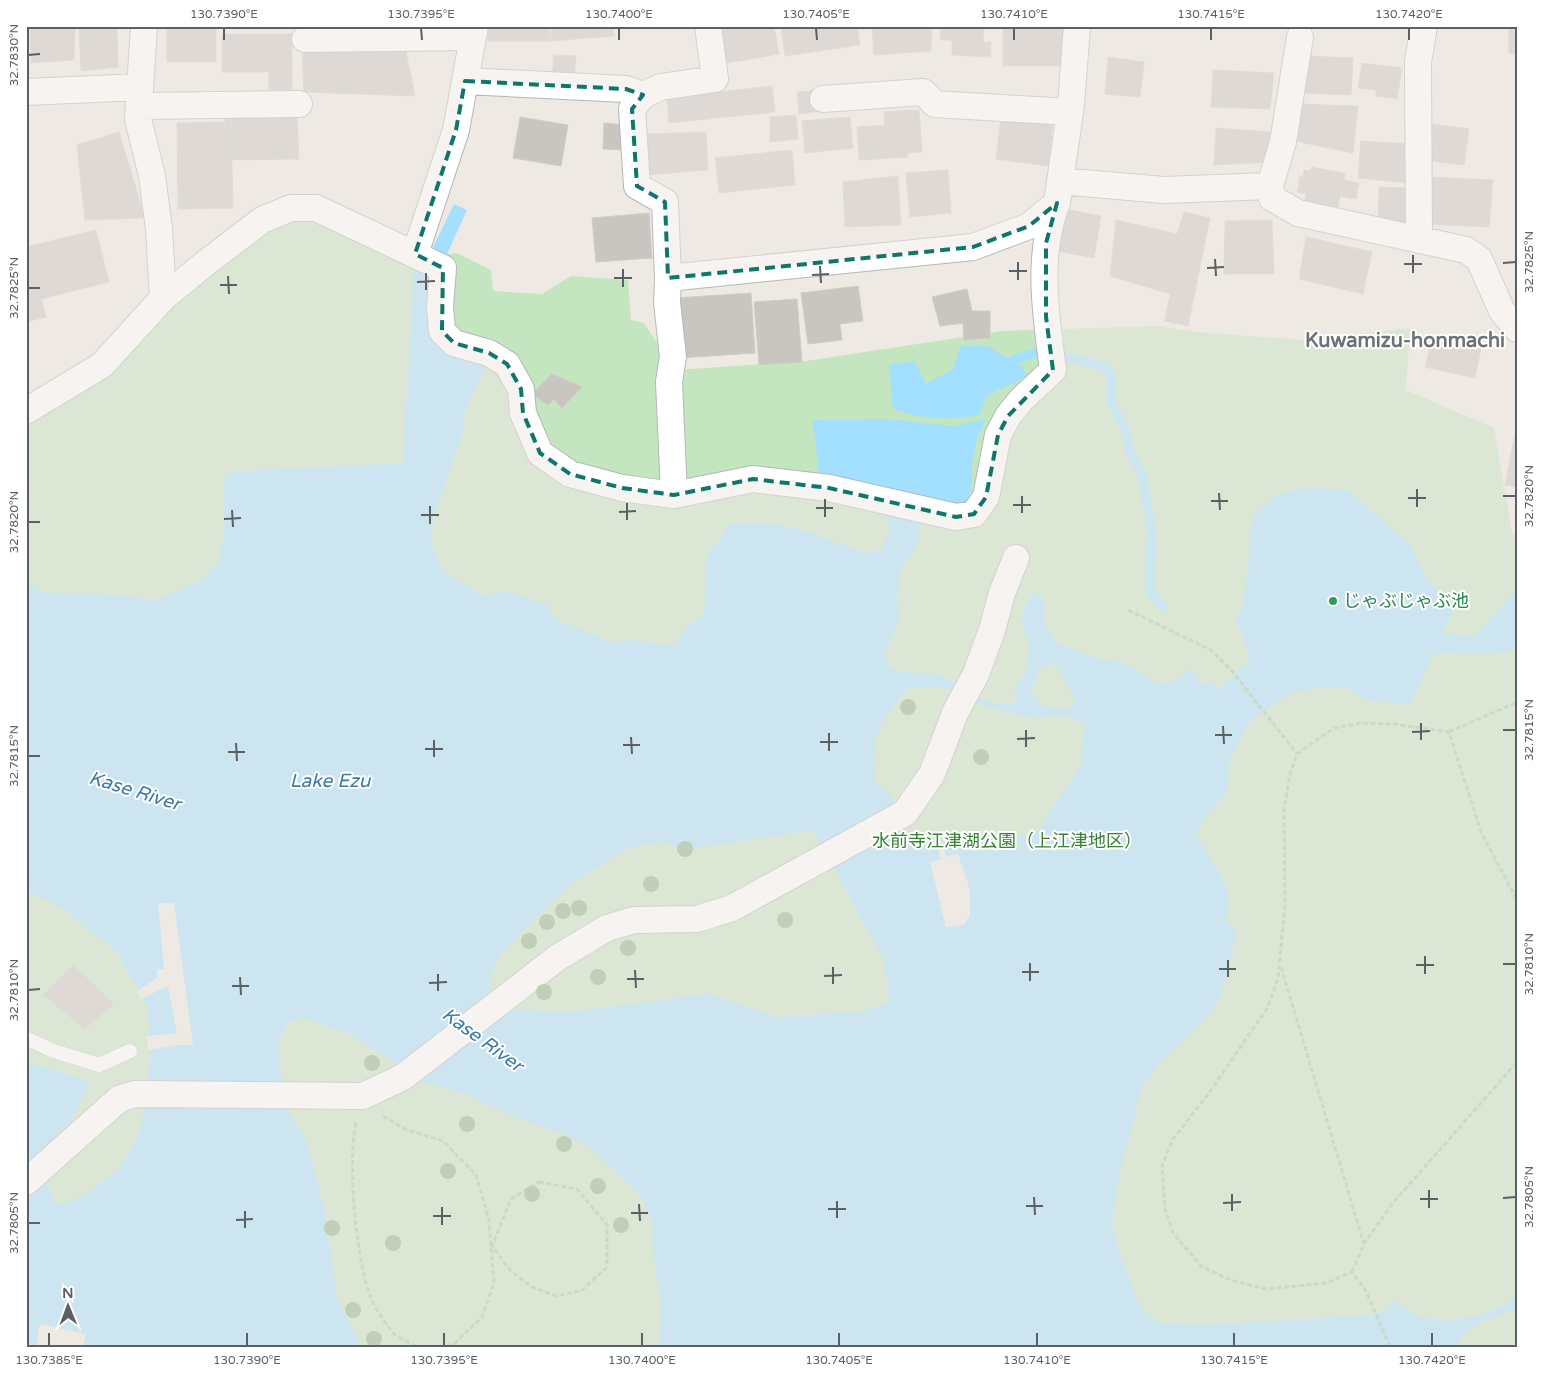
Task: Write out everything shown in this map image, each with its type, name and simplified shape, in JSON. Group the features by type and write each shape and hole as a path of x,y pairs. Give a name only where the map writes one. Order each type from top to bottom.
{"street":[{"path":"144,26 138,120 152,176 160,229 164,298"},
{"path":"674,495 669,382 673,357 667,302 668,278 664,202 637,186 632,109 642,95 660,86 715,78 708,26"},
{"path":"305,39 474,32 456,130 427,260 440,307 442,331 454,343 489,353 507,364 521,389 523,413 540,453 570,474 622,488 674,495 753,480 829,488 956,517 974,514 986,497 998,436 1008,416 1021,400 1053,370 1046,317 1046,243 1058,192 1070,112 1077,26"},
{"path":"1419,240 1418,62 1424,26"},
{"path":"1300,38 1283,142 1270,186 1272,198 1298,213 1466,250 1479,259 1502,311 1517,329"},
{"path":"465,81 626,89 642,95"},
{"path":"26,92 300,104"},
{"path":"823,99 922,92 934,104 1070,112"},
{"path":"668,278 973,246 1029,226 1058,192 1270,186"},
{"path":"26,411 102,365 164,298 207,262 262,220 291,208 316,208 427,260"},
{"path":"26,1182 127,1097 363,1096 403,1077 556,958 607,928 634,920 697,918 732,908 905,813 932,774 955,713 976,674 1016,558"}],"lane":[{"path":"26,1038 51,1050 99,1065 130,1051"}],"path":[{"path":"1128,610 1212,650 1232,671 1297,754"},
{"path":"1517,702 1450,732 1394,724 1361,723 1334,728 1297,754 1290,774 1284,810 1285,905 1278,978 1268,1007 1209,1093 1173,1139 1162,1166 1165,1209 1173,1233 1202,1267 1231,1280 1266,1289 1327,1284 1352,1272 1364,1244 1392,1204 1517,1062"},
{"path":"1450,732 1481,832 1517,900"},
{"path":"1280,964 1364,1244"},
{"path":"363,1096 384,1117 405,1129 443,1141 476,1175 489,1220 494,1284 482,1317 454,1344 440,1347"},
{"path":"363,1096 353,1139 354,1191 359,1251 371,1299 394,1334 417,1347"},
{"path":"539,1182 577,1188 607,1225 606,1267 581,1291 556,1296 532,1287 511,1271 492,1246 511,1199 539,1182"},
{"path":"1352,1272 1366,1291 1390,1347"}],"highlighted area":[{"path":"465,81 626,89 643,95 632,109 637,186 665,202 668,278 973,247 1029,226 1057,203 1046,243 1046,317 1053,370 1008,416 998,435 986,497 974,514 956,517 829,488 753,479 674,495 622,488 570,474 540,453 523,413 521,389 507,364 489,353 454,343 442,331 443,268 415,254 456,130"}],"green space":[{"name":"水前寺江津湖公園（上江津地区）","path":"298,214 414,259 457,253 491,270 493,291 542,294 571,276 628,280 631,320 644,323 675,370 806,361 1002,331 1156,326 1197,332 1302,340 1410,328 1406,390 1494,428 1512,533 1517,535 1517,1347 26,1347 26,420 228,255"}],"water":[{"name":"Lake Ezu","path":"454,204 467,210 434,283 433,336 441,349 475,359 485,371 467,404 461,438 435,511 430,540 442,571 483,596 505,591 546,604 557,620 609,642 634,640 674,646 685,628 703,615 707,552 719,540 727,525 739,523 778,524 811,533 865,553 883,549 889,527 885,514 819,476 813,420 888,419 954,426 986,419 977,437 972,464 972,485 967,503 924,515 920,526 920,536 914,550 900,571 897,597 900,621 885,653 889,669 943,676 981,699 1001,704 1014,703 1017,699 1013,690 1023,674 1029,648 1022,619 1033,593 1042,595 1043,621 1056,642 1092,657 1127,664 1159,684 1178,679 1186,669 1199,677 1198,683 1208,684 1212,680 1218,689 1250,662 1245,642 1235,618 1243,605 1251,518 1273,496 1309,487 1349,491 1409,543 1428,579 1453,609 1443,634 1475,636 1517,589 1517,649 1493,654 1434,653 1410,705 1368,700 1346,688 1322,687 1297,692 1279,700 1255,716 1239,739 1230,761 1226,794 1201,822 1196,833 1222,879 1229,899 1226,921 1237,931 1225,980 1219,998 1209,1014 1191,1034 1162,1060 1142,1086 1124,1156 1112,1222 1117,1246 1135,1295 1143,1310 1159,1323 1197,1325 1364,1316 1385,1311 1395,1300 1416,1316 1452,1321 1483,1314 1503,1306 1517,1295 1517,1308 1481,1322 1467,1331 1456,1347 1411,1345 1410,1347 658,1347 660,1341 661,1306 653,1251 652,1224 640,1194 587,1145 560,1132 514,1117 468,1095 421,1081 348,1033 302,1017 289,1022 283,1030 278,1050 287,1110 305,1137 324,1208 338,1301 362,1347 26,1347 26,1062 91,1082 70,1123 39,1153 54,1204 68,1202 92,1190 121,1167 140,1131 151,1056 147,1005 117,952 60,907 26,890 26,579 40,592 109,595 157,600 202,580 219,561 223,540 224,478 231,472 403,463 414,269 434,245","holes":["1050,663 1057,665 1076,703 1069,709 1041,705 1030,693 1040,668","938,687 952,690 971,702 1032,718 1065,716 1085,724 1082,741 1082,763 1044,825 1031,836 994,835 985,839 957,845 928,846 921,844 915,846 907,838 904,822 889,792 875,783 874,757 875,741 880,727 908,688","813,830 885,962 889,1002 861,1012 777,1017 708,994 570,1012 501,1009 488,985 501,953 574,882 627,849 649,843 664,842 684,850"]},
{"path":"961,346 987,346 1023,367 1026,377 987,395 979,415 936,418 914,415 893,408 889,365 914,361 926,384 953,369"}],"pier":[{"path":"936,843 943,843 946,857 958,854 970,890 970,915 965,924 946,928 930,862 941,859"},
{"path":"158,903 174,903 193,1045 177,1045 148,1050 147,1036 177,1033 168,986 141,999 137,991 157,978 157,969 164,969"},
{"path":"40,1324 86,1334 83,1347 36,1347"}],"building":[{"path":"117,26 118,67 81,71 79,27"},
{"path":"487,26 549,26 550,41 488,41"},
{"path":"552,26 613,26 614,36 550,41"},
{"path":"720,26 774,26 779,54 722,64"},
{"path":"781,26 857,26 860,45 785,56"},
{"path":"872,26 932,26 931,51 874,55"},
{"path":"941,26 984,26 983,42 991,42 990,57 952,55 952,40 940,40"},
{"path":"1003,26 1065,26 1065,66 1003,66"},
{"path":"1509,26 1517,26 1517,55 1509,53"},
{"path":"30,29 75,29 74,60 31,63"},
{"path":"167,29 216,29 216,62 167,62"},
{"path":"222,34 292,34 292,90 269,90 269,72 222,72"},
{"path":"405,47 415,96 304,92 302,48"},
{"path":"554,55 576,56 574,79 552,78"},
{"path":"1307,56 1353,58 1351,95 1304,93"},
{"path":"1108,57 1144,62 1140,97 1105,94"},
{"path":"1362,63 1402,68 1397,99 1376,96 1376,90 1358,88"},
{"path":"1213,70 1274,73 1270,109 1211,107"},
{"path":"772,86 775,112 669,123 667,98"},
{"path":"819,90 821,111 799,114 797,92"},
{"path":"1298,104 1358,106 1353,153 1295,141"},
{"path":"919,110 922,152 908,153 908,157 859,160 857,127 885,125 884,112"},
{"path":"796,115 798,139 770,142 770,117"},
{"path":"225,116 297,117 299,159 226,160"},
{"path":"520,117 568,125 561,166 513,158"},
{"path":"850,117 853,148 805,153 802,121"},
{"path":"1001,117 1053,123 1048,166 996,159"},
{"path":"231,122 233,208 178,209 177,123"},
{"path":"604,123 627,125 625,150 603,149"},
{"path":"1432,124 1469,129 1464,165 1430,161"},
{"path":"1216,128 1270,132 1269,162 1214,165"},
{"path":"119,132 145,218 85,220 77,145"},
{"path":"706,132 708,170 647,175 646,134"},
{"path":"1361,141 1410,144 1408,183 1358,178"},
{"path":"792,150 795,185 719,193 715,158"},
{"path":"1311,167 1345,173 1344,180 1359,183 1356,199 1340,196 1338,207 1305,201 1306,194 1297,192 1300,176 1303,177 1304,170 1311,171"},
{"path":"948,170 951,213 910,217 906,173"},
{"path":"898,176 901,225 845,227 843,182"},
{"path":"1429,177 1493,180 1489,227 1427,224"},
{"path":"1379,187 1409,188 1408,226 1378,225"},
{"path":"1059,208 1101,216 1094,258 1052,250"},
{"path":"1184,212 1210,218 1188,326 1165,321 1170,294 1110,276 1116,220 1177,234"},
{"path":"649,213 652,258 596,262 592,218"},
{"path":"1272,220 1274,274 1224,274 1225,221"},
{"path":"96,230 109,282 41,299 46,317 26,322 26,247"},
{"path":"1306,237 1372,252 1363,294 1299,279"},
{"path":"858,286 863,321 840,324 842,340 808,344 801,293"},
{"path":"967,289 972,311 990,311 990,338 964,340 963,323 940,326 932,297"},
{"path":"751,293 755,353 679,358 675,298"},
{"path":"797,299 802,362 759,365 754,302"},
{"path":"1432,337 1481,348 1475,378 1425,367"},
{"path":"552,374 582,387 562,408 554,399 548,405 532,394"},
{"path":"1515,434 1517,435 1517,487 1505,485"},
{"path":"73,965 114,1004 85,1029 43,995"}],"waterway":[{"path":"1013,360 1034,353"},
{"path":"1067,357 1103,366 1111,375 1111,401 1125,428 1130,453 1142,474 1151,527 1150,591 1163,607"}],"place":[{"name":"じゃぶじゃぶ池","path":"1333,601"}],"district":[{"name":"Kuwamizu-honmachi","path":"1405,340"}],"water label":[{"name":"Kase River","path":"135,790"},
{"name":"Kase River","path":"483,1039"}]}
